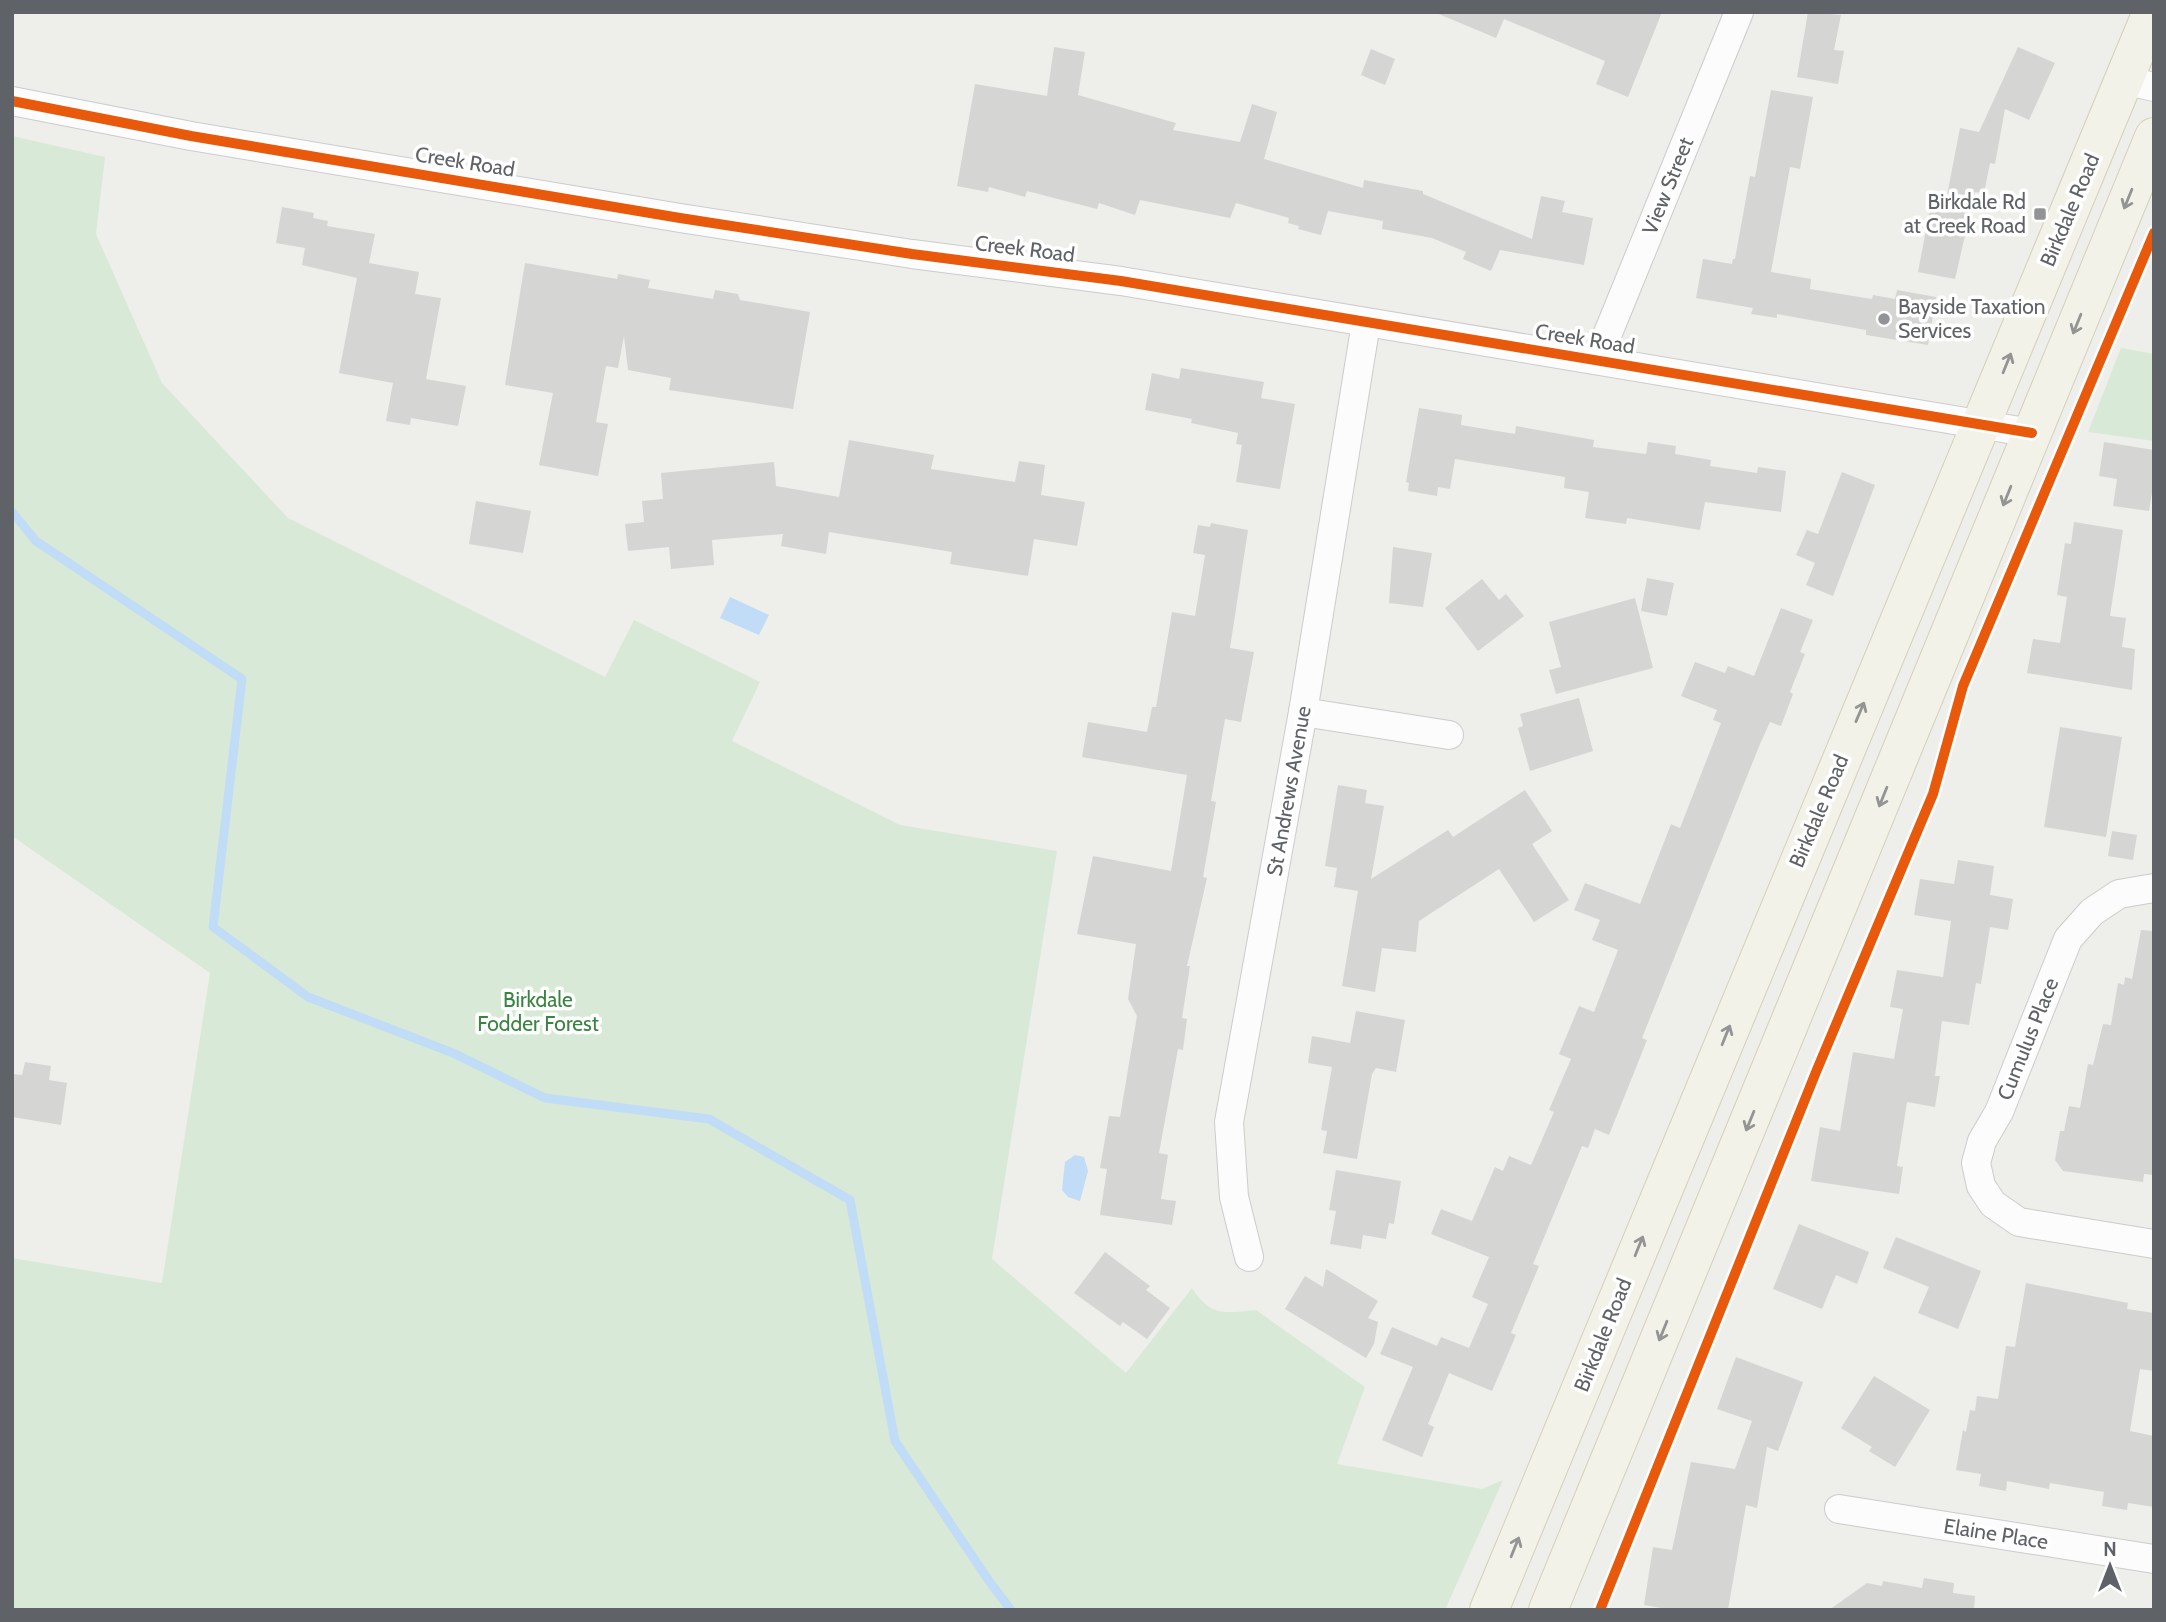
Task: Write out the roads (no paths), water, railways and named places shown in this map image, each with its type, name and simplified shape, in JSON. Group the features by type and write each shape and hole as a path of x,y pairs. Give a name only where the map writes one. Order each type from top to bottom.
{"main road":[{"name":"Birkdale Road","path":"1489,1610 1980,426 2139,84 2151,12"},
{"path":"1548,1610 2154,137"}],"street":[{"name":"View Street","path":"1597,360 1739,12"},
{"name":"Creek Road","path":"12,101 179,134 667,216 912,254 1121,281 2032,433"},
{"name":"St Andrews Avenue","path":"1250,1257 1234,1197 1230,1122 1303,712 1366,323"},
{"path":"1303,712 1449,735"},
{"name":"Cumulus Place","path":"2154,888 2119,894 2092,912 2068,939 1999,1112 1982,1141 1976,1163 1981,1186 1993,1203 2019,1222 2154,1244"},
{"name":"Elaine Place","path":"1839,1508 2154,1559"}],"water":[{"path":"730,597 769,615 759,635 720,618"},
{"path":"1075,1155 1084,1157 1088,1171 1080,1201 1068,1197 1062,1190 1065,1162"}],"waterway":[{"path":"12,512 36,541 242,679 213,927 308,997 453,1053 545,1098 709,1119 850,1200 895,1441 1011,1610"}],"place":[{"name":"Birkdale Rd at Creek Road","path":"2040,214"},
{"name":"Bayside Taxation Services","path":"1884,319"}],"park label":[{"name":"Birkdale Fodder Forest","path":"538,1012"}]}
